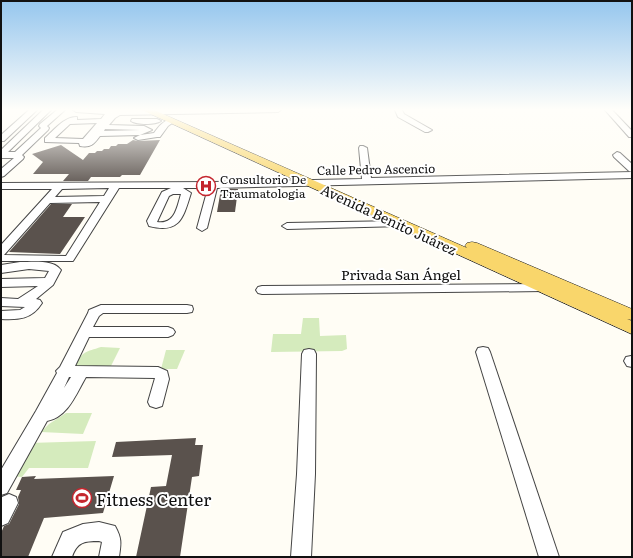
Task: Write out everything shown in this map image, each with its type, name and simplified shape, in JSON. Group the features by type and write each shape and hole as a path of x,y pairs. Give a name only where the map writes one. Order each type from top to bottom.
{"main road":[{"name":"Avenida Benito Juárez","path":"205,136 540,288 632,328"},
{"name":"Avenida Benito Juárez","path":"209,136 324,182 629,312"}],"street":[{"path":"1,155 21,136"},
{"path":"1,155 17,155 37,136"},
{"path":"53,136 49,141 59,136"},
{"path":"363,148 367,181"},
{"path":"1,174 20,157 17,155"},
{"path":"617,155 632,169"},
{"name":"Calle Pedro Ascencio","path":"1,186 116,185 178,188 213,184 632,174"},
{"path":"202,228 213,184"},
{"path":"1,252 60,185"},
{"path":"1,315 26,314 31,311 36,303 48,296 106,199 116,185"},
{"path":"47,200 106,199"},
{"path":"287,226 399,224"},
{"path":"1,258 69,260"},
{"path":"1,269 10,266 49,267 55,270 39,294 19,303"},
{"path":"1,283 48,282"},
{"name":"Privada San Ángel","path":"262,290 540,288"},
{"path":"1,302 36,303"},
{"path":"4,502 63,371 94,312 97,310 187,309"},
{"path":"600,314 629,312"},
{"path":"84,332 168,332"},
{"path":"483,352 549,557"},
{"path":"301,557 306,474 309,354"},
{"path":"63,371 151,371 162,374 156,402"},
{"path":"42,416 56,411 61,406 80,372"},
{"path":"62,557 69,540 74,537 102,531 108,533 112,540 109,557"}],"green space":[{"path":"303,318 319,318 320,336 346,335 347,349 342,351 271,352 273,334 301,334"},
{"path":"101,347 120,348 110,368 75,366 82,355"},
{"path":"166,350 185,350 177,369 161,369"},
{"path":"66,413 92,413 83,434 41,432 49,424"},
{"path":"96,441 88,468 29,468 22,477 10,476 29,443"}],"building":[{"path":"133,140 160,140 140,175 91,177 88,181 63,181 69,174 33,174 43,162 32,154 61,145 83,160 89,153 109,149 111,146 116,146 118,144 127,144"},
{"path":"221,189 238,189 235,212 217,212"},
{"path":"51,204 72,204 63,217 85,217 60,254 9,252"},
{"path":"196,438 195,445 203,445 199,476 192,477 180,557 136,557 151,487 166,486 172,455 112,457 116,442"},
{"path":"36,476 34,479 114,476 103,513 44,518 28,557 1,557 1,533 4,526 9,524 19,504 18,497 21,490 16,490 22,477"}],"place":[{"name":"Consultorio De Traumatologia","path":"206,186"},
{"name":"Fitness Center","path":"82,498"}]}
